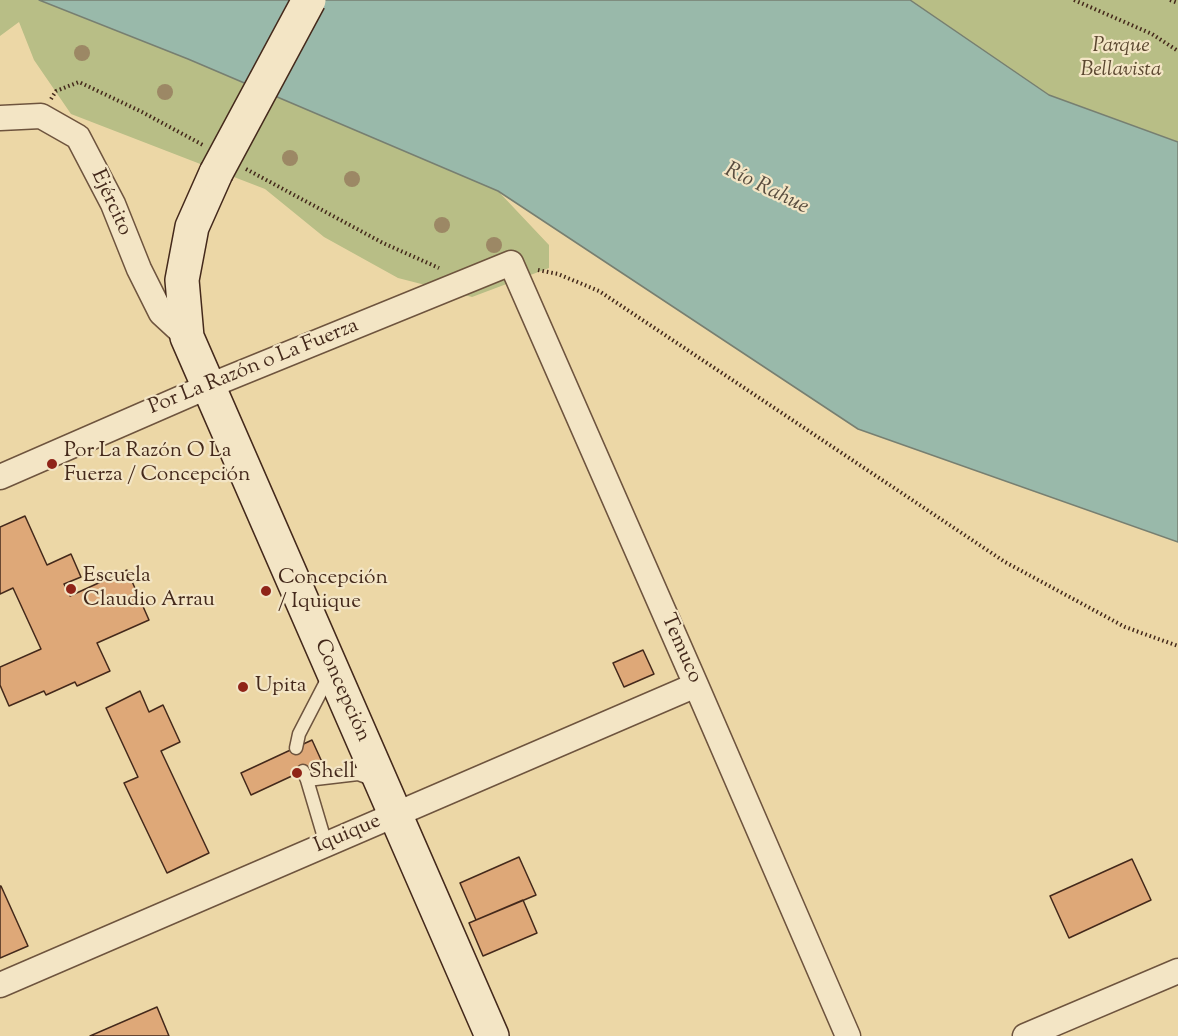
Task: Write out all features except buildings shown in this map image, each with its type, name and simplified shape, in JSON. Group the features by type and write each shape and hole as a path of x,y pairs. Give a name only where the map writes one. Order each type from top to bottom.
{"main road":[{"name":"Concepción","path":"309,0 222,162 192,227 182,280 187,338 492,1036"}],"street":[{"path":"0,118 41,116"},
{"name":"Ejército","path":"41,116 78,137 113,204 139,269 161,313 187,338"},
{"name":"Por La Razón o La Fuerza","path":"0,477 209,386 511,263"},
{"name":"Temuco","path":"511,263 848,1036"},
{"name":"Iquique","path":"0,985 696,685"},
{"path":"1025,1036 1178,970"}],"lane":[{"path":"296,748 299,734 332,671"},
{"path":"326,844 305,775 358,774 381,782"}],"path":[{"path":"1074,0 1152,34 1178,51"},
{"path":"1170,0 1178,3"},
{"path":"41,116 56,91 80,82 142,112 222,162 383,243 448,272"},
{"path":"511,263 558,274 599,291 1005,562 1125,627 1178,646"}],"green space":[{"path":"0,0 39,0 188,59 498,191 549,245 549,268 472,297 398,278 324,237 265,189 71,114 34,60 19,22 0,36"},
{"name":"Parque Bellavista","path":"910,0 1178,0 1178,142 1049,95"}],"water":[{"name":"Río Rahue","path":"39,0 910,0 1049,95 1178,142 1178,542 858,429 498,191 188,59"}],"place":[{"name":"Por La Razón O La Fuerza / Concepción","path":"52,464"},
{"name":"Escuela Claudio Arrau","path":"71,589"},
{"name":"Concepción / Iquique","path":"266,591"},
{"name":"Upita","path":"243,687"},
{"name":"Shell","path":"297,773"}]}
